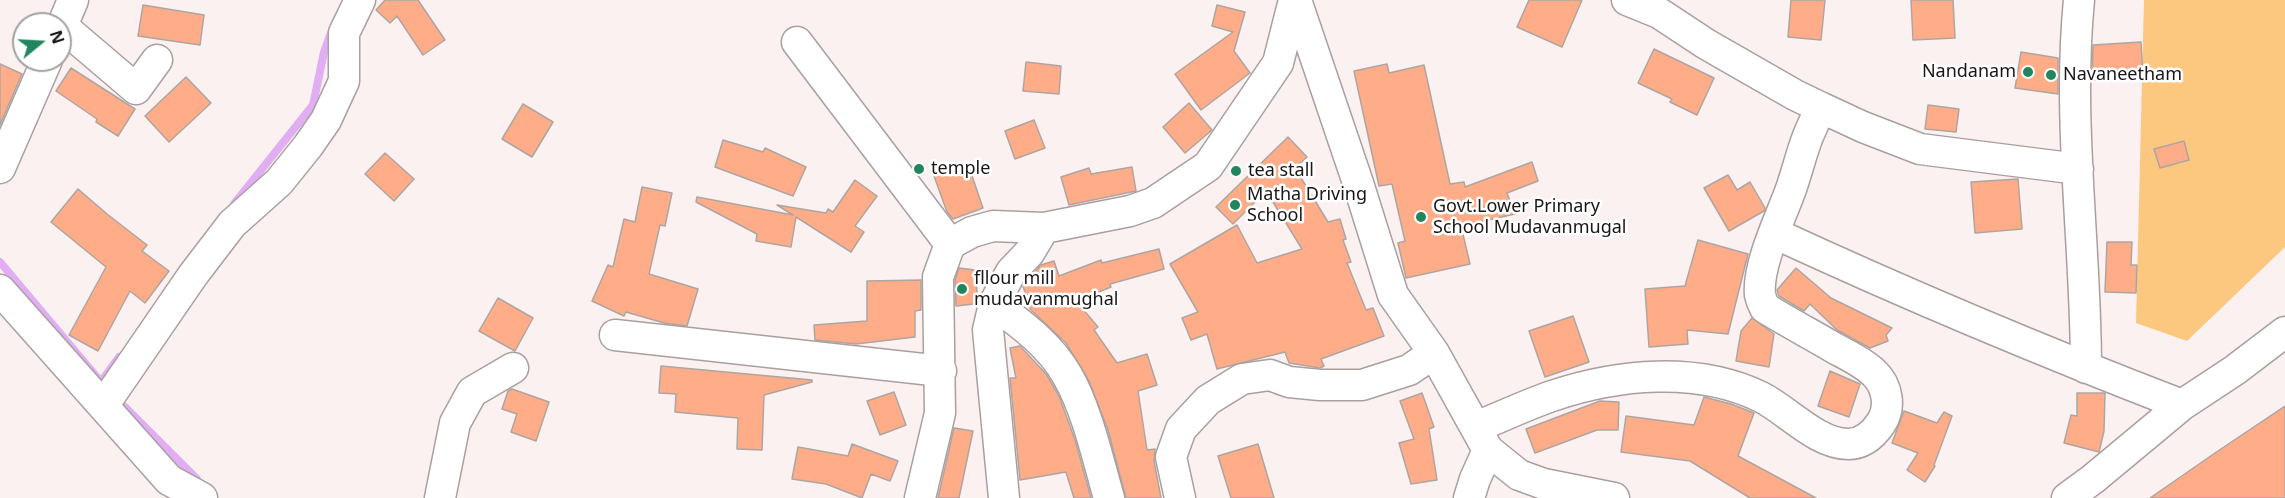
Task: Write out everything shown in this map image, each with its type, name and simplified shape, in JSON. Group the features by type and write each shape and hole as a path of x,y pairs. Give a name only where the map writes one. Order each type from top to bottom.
{"street":[{"path":"103,406 193,275 232,224 279,182 326,120 344,81 344,33 360,0"},
{"path":"920,498 939,413 938,277 950,243 972,232 993,226 1044,228 1130,211 1145,206 1208,166 1278,63 1295,0"},
{"path":"1295,0 1358,183 1393,295 1434,353 1482,439 1519,475 1544,484 1601,496"},
{"path":"1626,0 1659,13 1706,44 1795,95 1863,127 1920,149 2078,169"},
{"path":"2079,0 2074,73 2086,323 2086,368"},
{"path":"72,26 136,88 157,60"},
{"path":"797,42 950,243"},
{"path":"0,168 42,72"},
{"path":"1469,498 1482,439 1552,396 1607,381 1685,378 1714,380 1761,397 1820,436 1848,444 1868,440 1882,422 1888,401 1875,374 1765,308 1760,296 1774,233 1810,128 1822,108"},
{"path":"1004,498 988,330 994,304 1011,272 1029,253 1044,228"},
{"path":"1774,233 1859,272 2086,368 2182,405"},
{"path":"0,290 169,480 202,498"},
{"path":"994,304 1028,328 1067,373 1078,397 1109,498"},
{"path":"2067,498 2182,405 2235,370 2285,332"},
{"path":"615,335 940,371"},
{"path":"1180,498 1171,457 1181,429 1208,400 1242,379 1270,375 1289,382 1320,385 1362,384 1409,370 1434,353"},
{"path":"440,498 455,423 472,392 513,368"}],"shaded area":[{"path":"2144,0 2285,0 2285,247 2187,341 2136,323"}],"building":[{"path":"385,0 418,0 445,40 423,55 397,16 390,23 376,10"},
{"path":"1529,0 1582,0 1562,47 1517,27"},
{"path":"1791,0 1825,0 1821,40 1788,37"},
{"path":"1911,0 1953,0 1955,38 1913,40"},
{"path":"143,5 204,15 200,45 138,36"},
{"path":"1217,5 1245,12 1234,51 1250,73 1201,110 1175,74 1233,32 1212,26"},
{"path":"2141,42 2143,76 2092,80 2093,45"},
{"path":"1654,49 1714,78 1697,115 1670,102 1672,99 1638,83"},
{"path":"2021,52 2058,58 2058,94 2015,88"},
{"path":"1026,62 1061,66 1059,94 1023,91"},
{"path":"0,64 12,69 12,72 22,74 0,125"},
{"name":"Govt.Lower Primary School Mudavanmugal","path":"1387,64 1389,73 1424,65 1450,184 1464,182 1465,187 1532,162 1538,181 1507,193 1515,214 1461,226 1470,264 1406,278 1398,243 1405,241 1392,184 1379,186 1354,71"},
{"path":"72,69 135,109 118,136 56,91 68,72 72,72"},
{"path":"186,77 211,103 169,142 145,116"},
{"path":"1189,103 1212,130 1185,153 1163,127"},
{"path":"523,104 553,122 532,157 502,139"},
{"path":"1928,105 1959,109 1956,132 1925,129"},
{"path":"1034,120 1045,148 1015,159 1005,131"},
{"path":"1288,137 1307,157 1295,168 1328,222 1340,219 1346,239 1343,240 1351,262 1347,263 1366,310 1373,308 1384,336 1321,359 1324,366 1320,368 1289,363 1285,352 1217,369 1207,334 1191,340 1182,318 1198,312 1170,264 1237,225 1257,263 1302,249 1268,194 1264,198 1262,195 1233,224 1216,207"},
{"path":"723,140 763,152 765,148 806,167 793,196 715,167"},
{"path":"2184,141 2189,160 2160,168 2154,149"},
{"path":"385,153 414,179 394,201 365,174"},
{"path":"968,164 983,208 953,219 947,212 934,176"},
{"path":"1132,167 1136,191 1069,205 1061,177 1089,168 1091,174"},
{"path":"1728,175 1737,190 1750,182 1765,208 1764,211 1729,231 1704,188"},
{"path":"2018,179 2022,229 1975,233 1971,182"},
{"path":"855,180 877,196 855,226 864,232 851,252 796,217 791,247 756,241 757,234 696,202 697,197 793,215 777,205 826,213 828,209 833,212"},
{"path":"642,187 672,193 665,226 660,225 649,274 698,289 687,326 664,323 626,312 624,316 592,301 608,265 613,267 624,219 635,222"},
{"path":"78,189 147,245 142,251 169,271 145,303 130,291 98,351 69,335 106,267 51,222"},
{"path":"1698,240 1748,254 1728,334 1687,330 1688,344 1649,347 1645,289 1685,286"},
{"path":"2107,242 2132,242 2131,265 2137,265 2136,293 2105,292"},
{"path":"1159,249 1164,269 1110,284 1111,287 1076,301 1098,327 1094,330 1117,363 1147,354 1157,385 1138,391 1147,450 1155,449 1154,461 1161,498 1126,498 1108,430 1089,381 1066,343 1030,309 1023,286 1041,265 1054,261 1059,276 1101,260 1102,263"},
{"name":"fllour mill mudavanmughal","path":"959,268 975,270 977,292 974,304 956,306 955,280"},
{"path":"1796,268 1831,298 1892,328 1886,335 1888,341 1870,348 1837,330 1810,304 1804,311 1779,296 1777,290"},
{"path":"921,280 921,310 915,311 915,337 856,344 815,340 814,325 867,321 867,281"},
{"path":"498,298 533,318 515,351 479,331"},
{"path":"1573,316 1589,362 1545,377 1529,331"},
{"path":"1752,318 1774,334 1769,367 1736,361 1741,331"},
{"path":"1020,346 1046,374 1059,396 1075,440 1091,498 1074,498 1066,472 1020,480 1010,378 1016,378 1010,348"},
{"path":"661,366 812,380 812,382 764,395 762,450 737,449 738,418 675,412 676,394 659,393"},
{"path":"1830,371 1860,384 1849,417 1818,406"},
{"path":"512,389 549,402 536,441 511,432 517,414 502,409 508,391"},
{"path":"894,392 906,425 880,435 867,401"},
{"path":"1422,393 1434,427 1429,429 1437,480 1411,484 1399,443 1414,439 1400,401"},
{"path":"2077,393 2105,393 2104,431 2099,452 2064,443 2071,415 2077,416"},
{"path":"1704,397 1754,413 1738,456 1816,498 1750,498 1690,461 1621,452 1626,416 1694,425"},
{"path":"1600,401 1619,402 1618,430 1597,430 1535,453 1526,429"},
{"path":"2285,406 2285,498 2150,498 2215,453"},
{"path":"1904,411 1937,423 1944,412 1952,416 1935,466 1925,482 1907,470 1918,453 1892,443"},
{"path":"954,428 973,431 959,498 938,498"},
{"path":"852,444 898,461 890,481 871,474 862,498 826,484 792,479 798,447 848,456"},
{"path":"1258,444 1274,498 1231,498 1218,456"}],"waterway":[{"path":"234,204 313,105 324,52 332,30"},
{"path":"0,262 101,382 119,357"},
{"path":"125,407 197,479"}],"place":[{"name":"Nandanam","path":"2028,72"},
{"name":"Navaneetham","path":"2051,75"},
{"name":"temple","path":"919,169"},
{"name":"tea stall","path":"1236,171"},
{"name":"Matha Driving School","path":"1235,205"},
{"name":"Govt.Lower Primary School Mudavanmugal","path":"1421,217"},
{"name":"fllour mill mudavanmughal","path":"962,289"}]}
